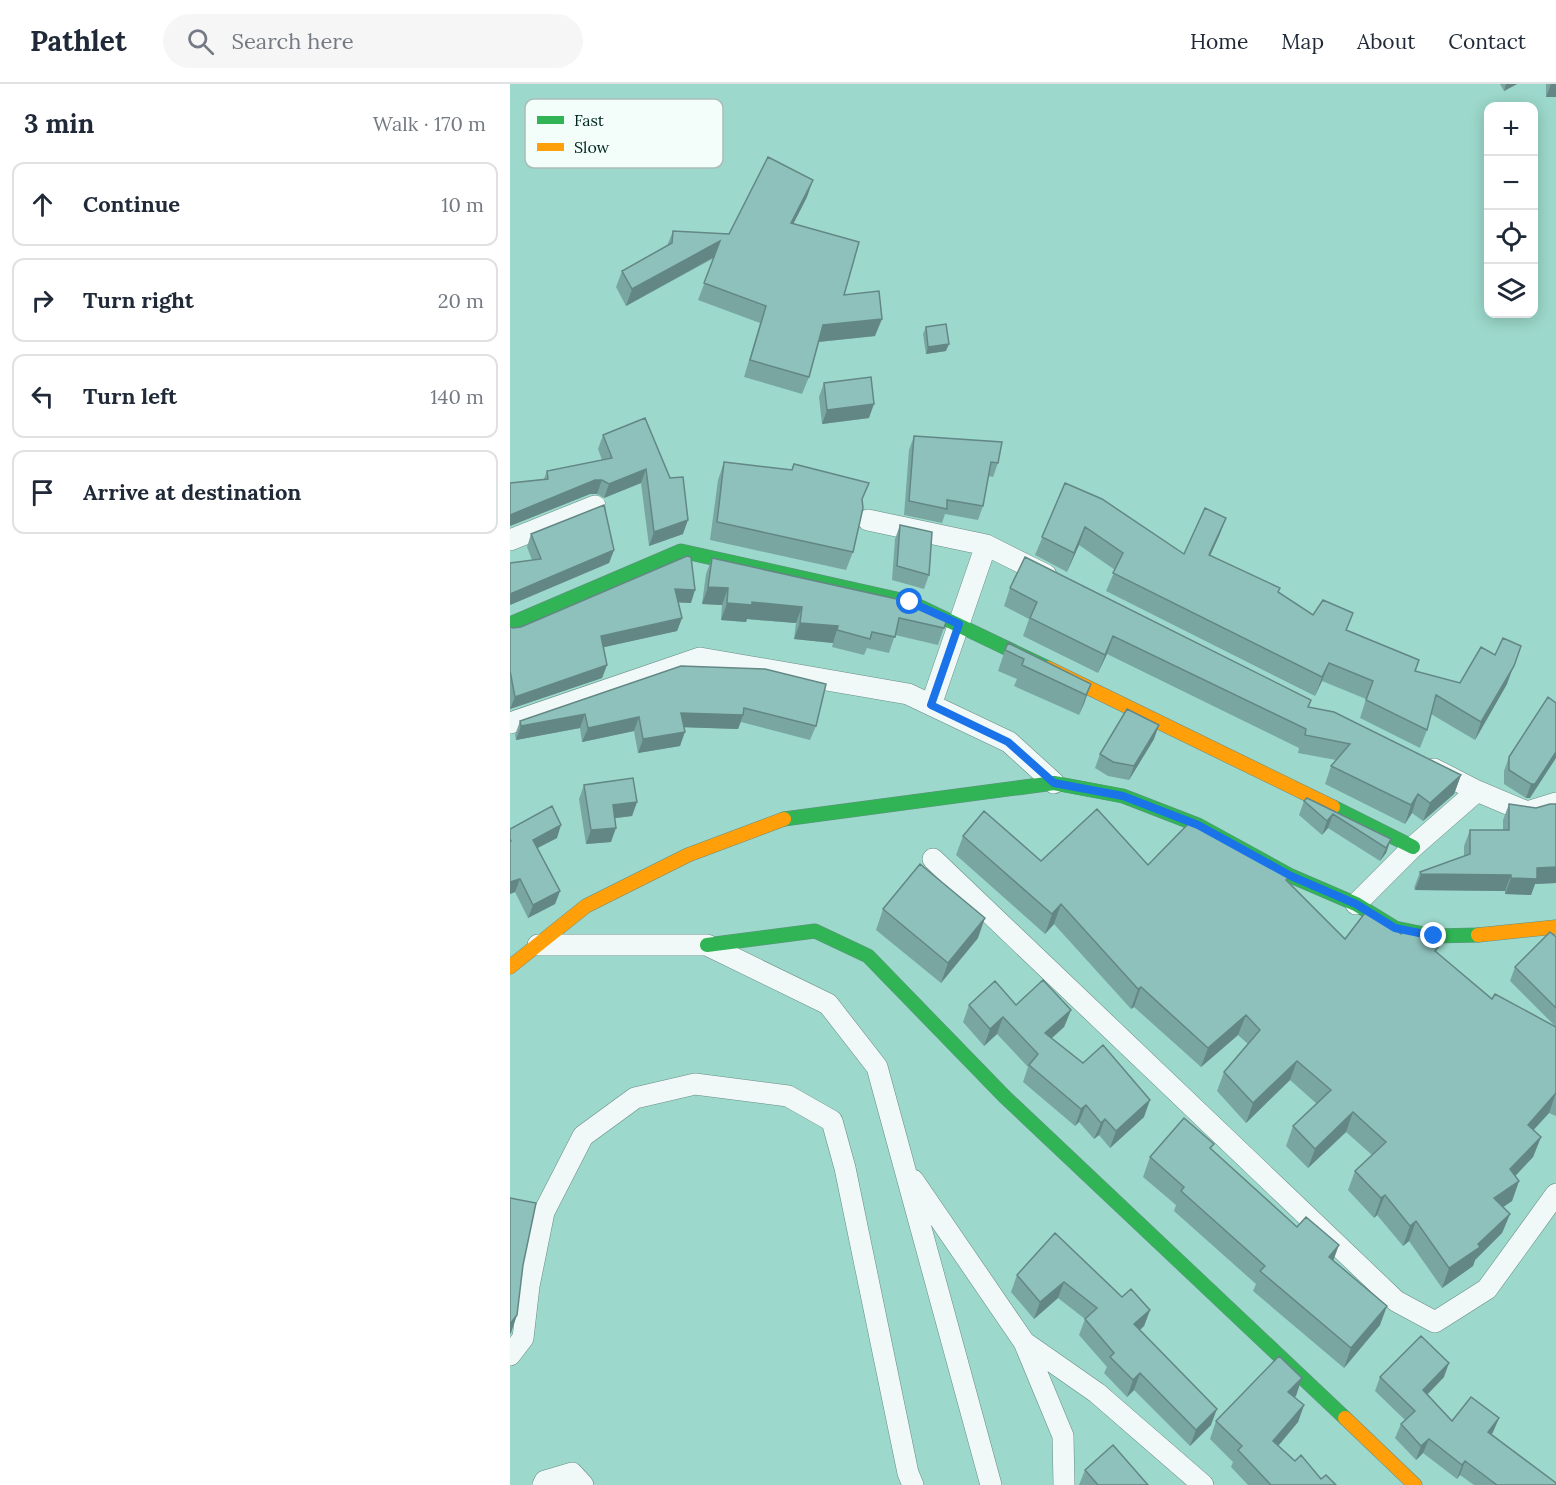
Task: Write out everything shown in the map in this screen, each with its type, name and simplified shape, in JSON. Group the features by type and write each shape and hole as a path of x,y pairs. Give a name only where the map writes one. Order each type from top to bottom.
{"street":[{"path":"510,540 595,506"},
{"path":"868,520 986,545 1061,583"},
{"path":"931,705 986,545"},
{"path":"510,624 681,550 910,602 1413,847"},
{"path":"510,723 700,658 908,694 1008,742 1054,783"},
{"path":"1413,759 1477,791 1527,812 1556,803"},
{"path":"510,967 586,906 688,855 787,818 1054,783 1123,796 1198,825 1291,876 1356,904 1395,928 1434,936 1498,935 1556,927"},
{"path":"1356,904 1413,847 1477,791"},
{"path":"933,859 1396,1301 1435,1322 1486,1289 1556,1194"},
{"path":"538,945 707,945 815,931 868,956 1004,1096 1415,1485"},
{"path":"707,945 828,1004 877,1067 991,1485"},
{"path":"510,1355 523,1338 544,1212 583,1136 635,1098 695,1084 788,1096 832,1121 845,1168 908,1473 913,1485"},
{"path":"903,1165 1023,1342 1063,1436 1064,1485"},
{"path":"1023,1342 1097,1393 1203,1485"},
{"path":"543,1485 545,1481 572,1473 583,1485"}],"building":[{"path":"768,157 813,180 791,223 859,242 844,295 879,291 882,319 823,325 809,377 750,360 766,306 704,283 720,241 632,289 622,271 672,243 673,231 729,234"},
{"path":"946,324 949,344 928,347 926,327"},
{"path":"871,377 874,404 827,410 824,383"},
{"path":"645,418 670,478 683,477 688,520 654,532 646,469 609,484 602,480 595,480 510,515 510,483 548,479 547,471 612,458 603,435"},
{"path":"914,436 1002,442 998,463 991,462 983,506 947,500 947,509 909,501"},
{"path":"724,462 792,470 794,464 869,483 862,499 863,508 853,552 717,522"},
{"path":"1065,483 1102,499 1184,554 1205,508 1226,518 1209,555 1280,588 1278,592 1313,615 1323,600 1353,613 1346,630 1419,660 1415,671 1460,683 1481,647 1495,655 1503,638 1521,646 1514,666 1481,722 1436,695 1427,730 1366,700 1373,681 1329,663 1322,677 1113,573 1123,553 1085,527 1074,553 1042,537"},
{"path":"604,505 614,550 510,594 510,563 541,559 531,534"},
{"path":"900,525 932,532 929,575 897,566"},
{"path":"687,556 691,557 695,590 675,589 682,618 601,636 607,665 515,697 510,671 510,627 521,627"},
{"path":"1025,557 1311,700 1308,707 1334,712 1461,775 1430,803 1418,794 1411,805 1331,766 1350,744 1305,735 1306,729 1113,636 1105,655 1030,618 1037,602 1010,588"},
{"path":"712,558 910,602 947,619 944,628 899,618 895,637 872,632 870,639 837,630 838,626 800,623 802,607 752,602 752,605 727,603 728,588 708,587"},
{"path":"1008,643 1091,684 1086,695 1022,665 1024,659 1005,650"},
{"path":"681,666 765,669 826,684 816,726 744,708 743,715 681,713 685,732 643,739 639,717 588,728 585,714 521,726 520,721"},
{"path":"1548,697 1556,703 1556,752 1535,784 1531,784 1509,770 1509,757"},
{"path":"1127,709 1159,725 1134,766 1113,762 1100,754"},
{"path":"633,778 637,802 613,805 616,828 591,830 584,785"},
{"path":"1307,798 1391,839 1386,848 1333,814 1327,821 1304,801"},
{"path":"1509,804 1536,808 1556,804 1556,867 1537,868 1537,879 1511,878 1511,875 1421,874 1420,872 1470,854 1470,830 1509,830"},
{"path":"552,806 561,825 533,840 560,891 533,905 520,879 510,882 510,829"},
{"path":"1097,809 1148,865 1193,819 1249,849 1258,859 1261,856 1290,872 1292,874 1286,880 1345,939 1368,909 1401,934 1407,927 1420,930 1439,946 1435,951 1492,999 1495,994 1556,1027 1556,1093 1528,1125 1541,1137 1510,1169 1519,1181 1494,1198 1510,1214 1478,1244 1480,1247 1449,1268 1416,1221 1410,1226 1385,1195 1381,1198 1355,1171 1386,1142 1353,1112 1315,1149 1293,1126 1331,1090 1297,1061 1253,1103 1224,1072 1260,1030 1246,1015 1208,1048 1141,987 1138,989 1061,904 1052,914 963,836 984,811 1041,861"},
{"path":"920,864 985,918 948,963 883,909"},
{"path":"1550,932 1556,937 1556,1008 1515,967"},
{"path":"1043,980 1071,1010 1045,1033 1083,1063 1103,1045 1150,1100 1116,1131 1105,1119 1101,1123 1086,1105 1081,1109 1029,1065 1038,1054 1003,1017 990,1029 969,1005 995,981 1016,1005"},
{"path":"1184,1118 1214,1144 1210,1148 1297,1227 1306,1217 1339,1245 1329,1257 1387,1306 1351,1348 1260,1271 1265,1266 1181,1191 1184,1187 1150,1157"},
{"path":"510,1198 536,1203 523,1265 517,1315 510,1324"},
{"path":"1055,1233 1122,1297 1131,1289 1150,1310 1134,1324 1217,1409 1196,1430 1140,1373 1133,1380 1110,1357 1114,1353 1085,1319 1097,1308 1064,1282 1040,1302 1017,1275"},
{"path":"1421,1336 1449,1363 1423,1390 1452,1421 1471,1397 1499,1418 1488,1432 1556,1485 1497,1485 1465,1461 1462,1465 1429,1439 1421,1446 1401,1424 1415,1411 1380,1377"},
{"path":"1279,1356 1302,1378 1288,1392 1304,1405 1273,1441 1295,1461 1301,1455 1321,1479 1326,1475 1336,1485 1271,1485 1238,1450 1242,1446 1216,1421"},
{"path":"1113,1445 1148,1485 1098,1485 1085,1470"}],"traffic: fast":[{"path":"510,624 681,551 910,602 1048,668"},
{"path":"784,819 1054,783 1123,796 1198,825 1291,876 1356,904 1395,928 1434,936 1478,935"},
{"path":"1333,807 1413,847"},
{"path":"707,945 815,931 868,956 1004,1096 1345,1418"}],"traffic: slow":[{"path":"1048,668 1333,807"},
{"path":"510,967 586,906 688,855 784,819"},
{"path":"1478,935 1556,927"},
{"path":"1345,1418 1415,1485"}],"route":[{"path":"910,602 959,624 931,705 1008,742 1054,783 1123,796 1198,825 1291,876 1356,904 1395,928 1434,936"}]}
